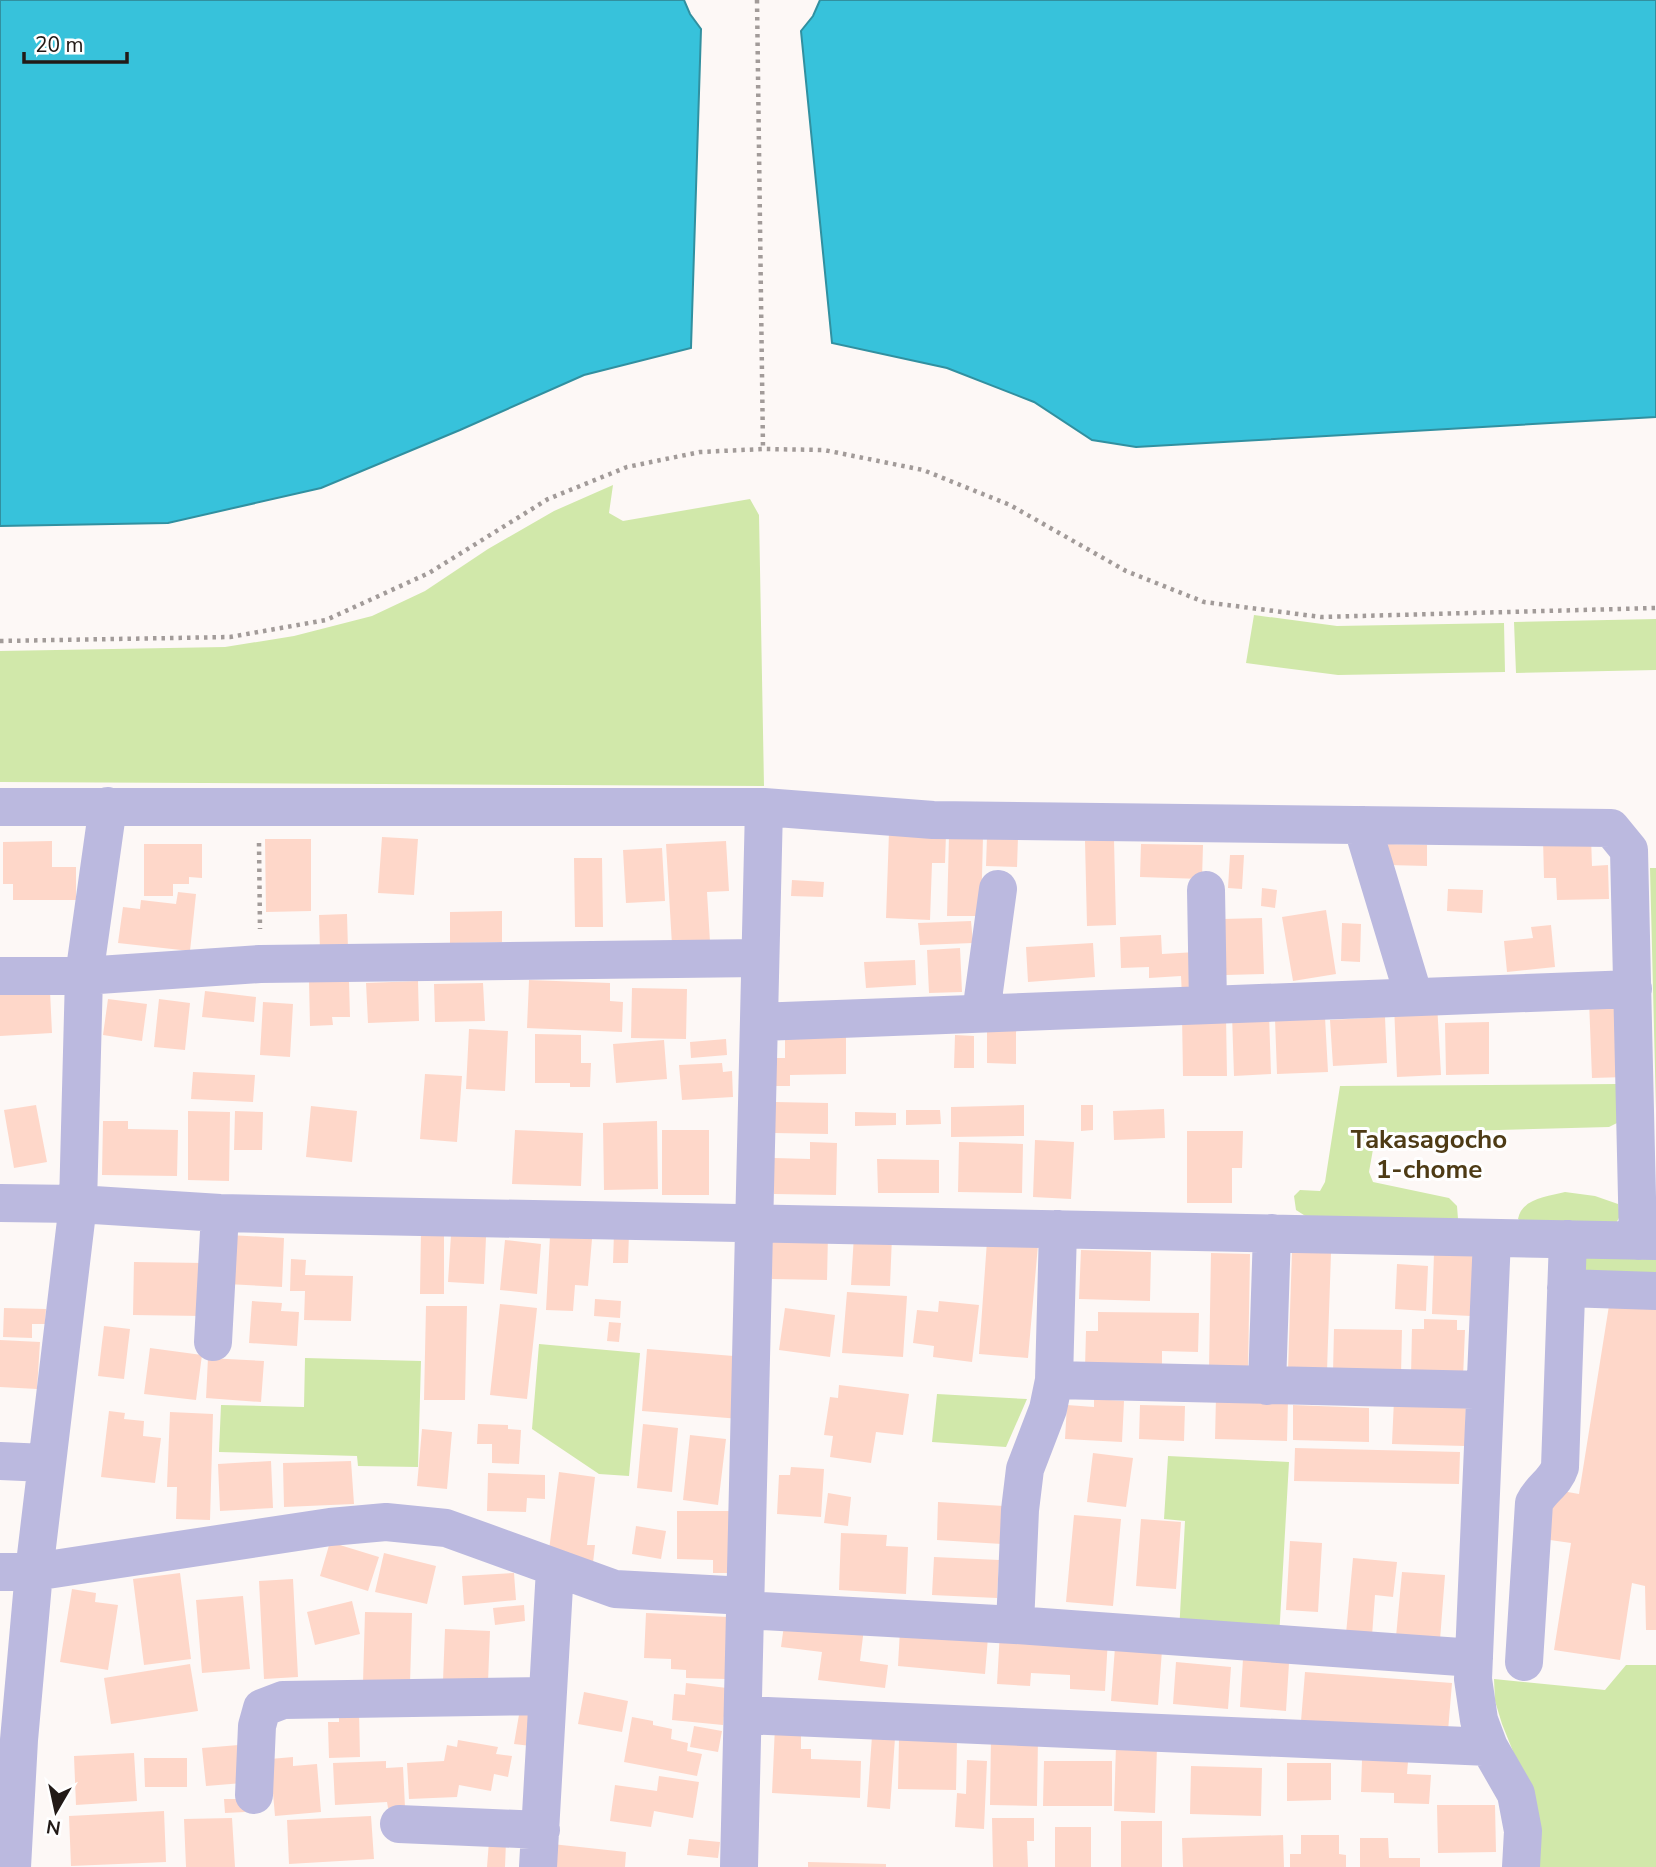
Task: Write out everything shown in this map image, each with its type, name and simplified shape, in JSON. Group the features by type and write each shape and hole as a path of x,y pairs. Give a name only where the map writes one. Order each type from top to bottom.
{"street":[{"path":"12,1867 10,1740 17,1572 46,1463 78,1204 84,976 108,806"},
{"path":"0,807 764,807 933,820 1611,828 1629,850 1633,989 1647,1241 220,1213 78,1204 0,1203"},
{"path":"739,1867 764,807"},
{"path":"1362,825 1414,997"},
{"path":"981,1013 998,889"},
{"path":"1206,890 1208,1005"},
{"path":"0,976 84,976 260,964 760,958"},
{"path":"759,1022 1633,989"},
{"path":"213,1342 220,1213"},
{"path":"1015,1625 1020,1510 1025,1469 1048,1409 1054,1380 1058,1229"},
{"path":"1267,1386 1272,1233"},
{"path":"1492,1238 1473,1679 1479,1720 1489,1747 1516,1794 1523,1831 1521,1867"},
{"path":"1524,1661 1535,1503 1539,1493 1557,1478 1560,1467 1568,1240"},
{"path":"1566,1288 1656,1292"},
{"path":"1054,1380 1485,1390"},
{"path":"0,1461 46,1463"},
{"path":"17,1572 330,1527 386,1522 446,1528 615,1589 746,1603 1015,1625 1474,1658"},
{"path":"538,1867 555,1569"},
{"path":"254,1796 257,1726 262,1708 283,1700 547,1696"},
{"path":"743,1715 1489,1747"},
{"path":"400,1824 541,1830"}],"path":[{"path":"757,0 764,449"},
{"path":"0,641 230,637 326,620 429,573 548,499 626,467 699,452 764,449 824,450 923,470 1010,505 1126,571 1204,602 1321,617 1656,608"},
{"path":"259,832 260,964"}],"green space":[{"path":"613,485 609,513 623,521 750,499 759,515 764,786 0,782 0,651 225,647 294,636 372,616 425,591 488,549 554,511"},
{"path":"1254,615 1337,626 1504,623 1505,672 1338,675 1246,663"},
{"path":"1656,619 1656,670 1516,673 1514,622"},
{"path":"1650,868 1656,868 1656,1110"},
{"path":"1618,1084 1619,1122 1609,1127 1387,1133 1375,1138 1369,1172 1373,1182 1449,1198 1457,1206 1458,1219 1307,1217 1296,1210 1294,1196 1300,1190 1320,1191 1325,1182 1340,1086"},
{"path":"1565,1192 1595,1196 1618,1204 1620,1216 1615,1225 1526,1225 1518,1219 1520,1212 1530,1203"},
{"path":"1581,1257 1656,1258 1656,1282 1580,1272"},
{"path":"539,1344 640,1353 629,1476 599,1474 532,1429"},
{"path":"305,1358 421,1361 418,1467 358,1466 357,1456 219,1452 221,1405 304,1407"},
{"path":"937,1394 1027,1399 1006,1447 932,1442"},
{"path":"1168,1456 1289,1462 1279,1638 1179,1633 1185,1521 1164,1519"},
{"path":"1626,1665 1656,1665 1656,1867 1533,1867 1531,1796 1502,1724 1495,1701 1494,1679 1605,1690"}],"water":[{"path":"0,0 684,0 701,29 691,348 584,375 321,488 168,523 0,526"},
{"path":"820,0 1656,0 1656,417 1136,447 1092,440 1034,402 947,368 832,343 801,31 813,16"}],"building":[{"path":"889,832 946,834 945,863 932,863 930,920 886,918"},
{"path":"949,835 983,836 981,916 947,916"},
{"path":"987,836 1018,837 1017,867 986,866"},
{"path":"382,837 418,839 414,895 378,893"},
{"path":"1591,837 1592,866 1608,865 1609,899 1557,900 1556,878 1544,878 1543,839"},
{"path":"265,839 311,839 311,911 266,912"},
{"path":"1114,840 1116,925 1087,926 1085,841"},
{"path":"52,841 52,867 76,867 76,900 13,900 13,884 3,884 3,842"},
{"path":"726,841 729,891 707,892 710,942 672,945 666,844"},
{"path":"144,844 202,844 202,878 189,877 189,884 173,884 173,896 144,896"},
{"path":"1141,844 1203,845 1202,879 1140,877"},
{"path":"1388,844 1427,845 1427,866 1388,865"},
{"path":"662,848 665,901 626,903 623,850"},
{"path":"1230,855 1244,855 1242,889 1228,888"},
{"path":"574,858 602,858 603,927 575,927"},
{"path":"792,880 824,882 823,897 791,896"},
{"path":"1262,888 1277,890 1275,908 1261,906"},
{"path":"1448,889 1483,890 1482,913 1447,911"},
{"path":"178,892 196,894 190,951 118,943 123,907 140,909 141,900 176,904"},
{"path":"1326,910 1336,974 1293,981 1282,917"},
{"path":"502,911 502,942 450,943 450,912"},
{"path":"347,914 348,950 320,951 319,915"},
{"path":"1262,918 1264,974 1226,975 1223,919"},
{"path":"971,921 973,943 920,945 918,923"},
{"path":"1342,923 1361,924 1360,962 1341,961"},
{"path":"1551,925 1555,967 1507,972 1504,941 1533,938 1531,927"},
{"path":"1161,935 1162,954 1196,952 1198,995 1182,996 1181,976 1149,978 1149,967 1121,968 1120,937"},
{"path":"1093,943 1095,977 1028,982 1026,947"},
{"path":"960,948 962,992 929,993 927,950"},
{"path":"915,960 916,985 866,988 864,962"},
{"path":"529,980 610,983 610,1001 623,1002 622,1032 527,1028"},
{"path":"309,981 349,981 350,1017 332,1017 333,1025 310,1026"},
{"path":"418,981 419,1021 368,1023 366,983"},
{"path":"483,983 485,1021 435,1022 434,984"},
{"path":"632,988 687,989 686,1039 631,1038"},
{"path":"50,991 52,1033 0,1036 0,993"},
{"path":"205,991 256,997 254,1022 202,1017"},
{"path":"108,999 147,1004 142,1041 103,1035"},
{"path":"159,999 190,1003 185,1050 154,1047"},
{"path":"1623,999 1626,1077 1592,1078 1589,1000"},
{"path":"263,1002 293,1004 290,1057 260,1055"},
{"path":"1437,1003 1441,1075 1397,1077 1394,1005"},
{"path":"1269,1014 1271,1074 1234,1076 1232,1015"},
{"path":"1182,1015 1226,1015 1227,1076 1183,1076"},
{"path":"1325,1017 1328,1072 1277,1074 1275,1019"},
{"path":"1385,1017 1387,1063 1333,1066 1330,1020"},
{"path":"1489,1022 1489,1074 1446,1075 1445,1023"},
{"path":"987,1025 1016,1025 1016,1064 987,1063"},
{"path":"469,1029 508,1031 505,1091 466,1089"},
{"path":"535,1034 581,1035 581,1063 591,1063 590,1087 570,1087 570,1083 535,1083"},
{"path":"846,1034 846,1074 790,1075 790,1086 770,1086 770,1058 785,1058 785,1035"},
{"path":"955,1035 974,1036 974,1068 954,1068"},
{"path":"726,1039 727,1055 691,1058 690,1042"},
{"path":"664,1040 667,1079 616,1083 613,1044"},
{"path":"722,1063 723,1072 732,1071 733,1097 682,1100 679,1065"},
{"path":"193,1072 255,1075 253,1102 191,1099"},
{"path":"425,1074 462,1076 457,1142 420,1139"},
{"path":"775,1102 828,1103 828,1134 774,1133"},
{"path":"36,1105 47,1162 14,1168 4,1110"},
{"path":"1024,1105 1024,1136 951,1137 951,1107"},
{"path":"1081,1105 1093,1105 1093,1130 1081,1131"},
{"path":"311,1106 357,1111 352,1162 306,1157"},
{"path":"1164,1109 1165,1138 1114,1140 1113,1111"},
{"path":"906,1110 940,1110 941,1124 906,1125"},
{"path":"188,1111 230,1112 229,1181 188,1180"},
{"path":"235,1111 263,1112 262,1150 234,1150"},
{"path":"855,1112 896,1113 896,1125 855,1126"},
{"path":"103,1121 128,1121 128,1129 178,1130 177,1176 102,1175"},
{"path":"657,1121 658,1189 604,1190 603,1123"},
{"path":"515,1130 583,1133 581,1186 512,1184"},
{"path":"662,1130 709,1130 709,1195 662,1195"},
{"path":"1187,1131 1243,1131 1242,1168 1232,1168 1232,1203 1187,1203"},
{"path":"1035,1140 1074,1142 1071,1199 1033,1197"},
{"path":"810,1142 837,1143 836,1195 774,1194 774,1158 810,1159"},
{"path":"959,1142 1023,1144 1022,1193 958,1192"},
{"path":"877,1159 939,1160 939,1193 878,1193"},
{"path":"421,1232 444,1232 444,1294 420,1294"},
{"path":"614,1232 629,1233 628,1263 613,1263"},
{"path":"772,1234 828,1234 827,1280 772,1279"},
{"path":"229,1235 284,1238 282,1287 226,1284"},
{"path":"451,1235 486,1237 484,1284 448,1282"},
{"path":"854,1235 892,1236 890,1286 851,1285"},
{"path":"550,1236 592,1239 588,1286 575,1285 573,1311 546,1310"},
{"path":"505,1240 541,1244 537,1294 500,1290"},
{"path":"987,1241 1038,1245 1028,1358 979,1354"},
{"path":"1081,1250 1151,1252 1150,1301 1079,1299"},
{"path":"1292,1252 1331,1253 1327,1371 1288,1370"},
{"path":"1211,1253 1250,1254 1248,1371 1209,1370"},
{"path":"1434,1253 1473,1254 1471,1316 1432,1314"},
{"path":"291,1259 306,1260 305,1275 353,1276 351,1321 304,1320 305,1291 290,1291"},
{"path":"134,1262 204,1263 203,1316 133,1315"},
{"path":"1397,1264 1428,1266 1426,1311 1395,1309"},
{"path":"847,1292 907,1296 903,1357 842,1353"},
{"path":"1611,1293 1656,1301 1656,1630 1646,1630 1645,1586 1632,1583 1620,1660 1554,1650 1571,1543 1543,1539 1551,1489 1579,1494"},
{"path":"595,1299 621,1301 620,1318 594,1316"},
{"path":"252,1301 282,1303 281,1311 299,1312 297,1346 249,1343"},
{"path":"939,1301 979,1305 972,1362 933,1357 934,1346 913,1343 917,1310 938,1312"},
{"path":"500,1304 537,1308 527,1399 490,1395"},
{"path":"426,1306 467,1306 465,1400 424,1400"},
{"path":"4,1308 46,1309 45,1324 32,1324 32,1338 3,1337"},
{"path":"785,1308 835,1315 830,1357 779,1350"},
{"path":"1098,1312 1199,1313 1198,1352 1162,1351 1162,1370 1085,1368 1086,1331 1098,1331"},
{"path":"1424,1319 1457,1320 1457,1330 1465,1330 1463,1378 1411,1376 1412,1329 1424,1329"},
{"path":"609,1322 621,1323 619,1342 607,1341"},
{"path":"104,1326 130,1329 124,1379 98,1376"},
{"path":"1334,1329 1402,1330 1401,1375 1333,1373"},
{"path":"0,1340 40,1342 37,1389 0,1387"},
{"path":"150,1348 202,1355 196,1400 144,1394"},
{"path":"647,1349 746,1357 740,1419 642,1411"},
{"path":"208,1358 264,1361 261,1402 206,1398"},
{"path":"839,1385 909,1394 903,1435 876,1432 871,1463 830,1457 833,1436 824,1435 830,1397 838,1398"},
{"path":"1216,1397 1288,1399 1287,1441 1215,1439"},
{"path":"1094,1399 1124,1401 1122,1442 1065,1439 1067,1405 1094,1407"},
{"path":"1394,1399 1466,1401 1465,1446 1392,1444"},
{"path":"1140,1405 1185,1406 1184,1441 1139,1439"},
{"path":"1293,1405 1369,1408 1369,1442 1293,1440"},
{"path":"109,1411 125,1413 124,1419 144,1421 143,1436 161,1438 155,1483 101,1477"},
{"path":"170,1412 213,1414 210,1520 176,1519 177,1487 167,1487"},
{"path":"478,1424 508,1425 508,1429 521,1430 519,1464 492,1463 492,1444 477,1444"},
{"path":"643,1424 678,1428 672,1492 637,1488"},
{"path":"422,1429 452,1432 447,1489 417,1486"},
{"path":"690,1435 726,1439 718,1505 683,1500"},
{"path":"1295,1448 1460,1452 1459,1484 1294,1481"},
{"path":"1093,1453 1133,1458 1126,1507 1087,1502"},
{"path":"271,1461 273,1508 220,1511 218,1464"},
{"path":"351,1461 354,1504 284,1507 283,1463"},
{"path":"791,1467 824,1469 821,1517 777,1514 779,1475 790,1475"},
{"path":"559,1472 595,1477 587,1545 595,1545 593,1563 548,1558"},
{"path":"488,1473 545,1475 545,1499 527,1498 526,1512 487,1511"},
{"path":"828,1493 851,1497 848,1526 824,1523"},
{"path":"938,1502 1004,1506 1002,1544 937,1540"},
{"path":"677,1511 733,1511 732,1573 713,1573 713,1560 677,1559"},
{"path":"1074,1515 1121,1519 1113,1606 1066,1602"},
{"path":"1141,1519 1181,1522 1176,1589 1136,1586"},
{"path":"636,1526 666,1531 661,1559 632,1554"},
{"path":"841,1533 887,1535 886,1546 908,1547 906,1594 839,1590"},
{"path":"1290,1541 1322,1543 1318,1612 1286,1610"},
{"path":"330,1542 379,1557 368,1591 320,1576"},
{"path":"384,1553 436,1566 427,1604 375,1592"},
{"path":"934,1557 999,1560 997,1598 932,1595"},
{"path":"1353,1558 1397,1562 1393,1597 1375,1595 1372,1636 1346,1634"},
{"path":"1402,1572 1445,1575 1440,1640 1396,1637"},
{"path":"180,1573 191,1659 144,1665 133,1579"},
{"path":"514,1573 516,1600 464,1605 462,1576"},
{"path":"293,1579 298,1677 264,1679 259,1581"},
{"path":"72,1589 96,1593 95,1602 118,1605 108,1670 60,1662"},
{"path":"243,1596 250,1669 202,1673 196,1600"},
{"path":"352,1601 360,1634 315,1645 307,1612"},
{"path":"524,1605 525,1621 495,1625 493,1608"},
{"path":"365,1612 412,1613 410,1684 363,1683"},
{"path":"646,1613 728,1617 726,1679 686,1678 686,1670 671,1669 671,1659 644,1658"},
{"path":"785,1618 864,1628 860,1661 888,1665 885,1688 818,1680 822,1652 781,1647"},
{"path":"445,1629 490,1631 488,1682 443,1681"},
{"path":"900,1630 988,1637 985,1674 898,1666"},
{"path":"1000,1631 1108,1638 1105,1691 1070,1689 1070,1675 1031,1673 1030,1686 997,1684"},
{"path":"1115,1647 1162,1650 1158,1705 1111,1701"},
{"path":"1243,1659 1289,1663 1286,1711 1240,1707"},
{"path":"1176,1662 1231,1667 1228,1709 1173,1704"},
{"path":"190,1664 198,1711 111,1724 104,1678"},
{"path":"1305,1672 1452,1683 1448,1731 1301,1721"},
{"path":"686,1683 727,1688 723,1725 672,1720 674,1694 685,1695"},
{"path":"584,1692 628,1701 622,1732 578,1724"},
{"path":"520,1709 537,1712 531,1746 514,1744"},
{"path":"359,1711 360,1757 329,1758 328,1722 339,1722 339,1712"},
{"path":"632,1717 653,1721 653,1725 672,1729 671,1739 688,1743 687,1751 702,1754 697,1776 624,1762"},
{"path":"694,1726 722,1731 718,1752 690,1747"},
{"path":"775,1726 801,1727 801,1749 811,1749 811,1759 861,1761 860,1798 772,1793"},
{"path":"872,1736 895,1738 890,1809 867,1807"},
{"path":"991,1736 1038,1737 1037,1806 990,1805"},
{"path":"899,1738 957,1739 956,1790 898,1789"},
{"path":"458,1740 498,1747 496,1754 512,1756 508,1777 494,1774 491,1791 459,1785 457,1797 409,1799 407,1763 444,1761 447,1745 457,1747"},
{"path":"239,1745 243,1783 206,1786 202,1748"},
{"path":"1116,1745 1157,1746 1155,1813 1114,1811"},
{"path":"134,1753 137,1801 76,1805 74,1756"},
{"path":"293,1757 293,1766 317,1764 321,1812 275,1816 270,1759"},
{"path":"144,1758 187,1758 187,1787 145,1787"},
{"path":"967,1760 987,1761 984,1829 955,1827 957,1793 966,1794"},
{"path":"1362,1760 1408,1762 1407,1774 1431,1775 1429,1804 1394,1803 1394,1793 1361,1792"},
{"path":"386,1761 386,1768 403,1767 405,1807 388,1808 387,1802 335,1805 333,1763"},
{"path":"1044,1761 1112,1761 1112,1806 1043,1806"},
{"path":"1287,1763 1331,1763 1331,1800 1287,1801"},
{"path":"1191,1766 1262,1768 1261,1816 1190,1814"},
{"path":"659,1776 699,1782 693,1818 654,1811 651,1827 610,1821 615,1785 657,1791"},
{"path":"224,1799 245,1799 245,1812 225,1813"},
{"path":"1437,1805 1495,1805 1496,1852 1438,1853"},
{"path":"164,1811 166,1862 71,1866 69,1816"},
{"path":"371,1816 374,1859 289,1864 287,1820"},
{"path":"232,1818 235,1867 186,1867 184,1819"},
{"path":"992,1818 1034,1818 1034,1841 1027,1841 1028,1867 993,1867"},
{"path":"1121,1821 1162,1821 1162,1867 1121,1867"},
{"path":"1055,1827 1091,1827 1091,1867 1055,1867"},
{"path":"1283,1835 1284,1867 1183,1867 1182,1838"},
{"path":"1301,1835 1339,1835 1339,1854 1346,1855 1346,1867 1290,1867 1290,1854 1301,1854"},
{"path":"1360,1838 1388,1838 1389,1858 1420,1858 1420,1867 1360,1867"},
{"path":"689,1839 720,1842 718,1858 687,1855"},
{"path":"489,1841 506,1841 505,1867 487,1867"},
{"path":"552,1844 626,1852 625,1867 549,1867"},
{"path":"808,1862 886,1864 886,1867 808,1867"}],"district":[{"name":"Takasagocho 1-chome","path":"1429,1154"}]}
